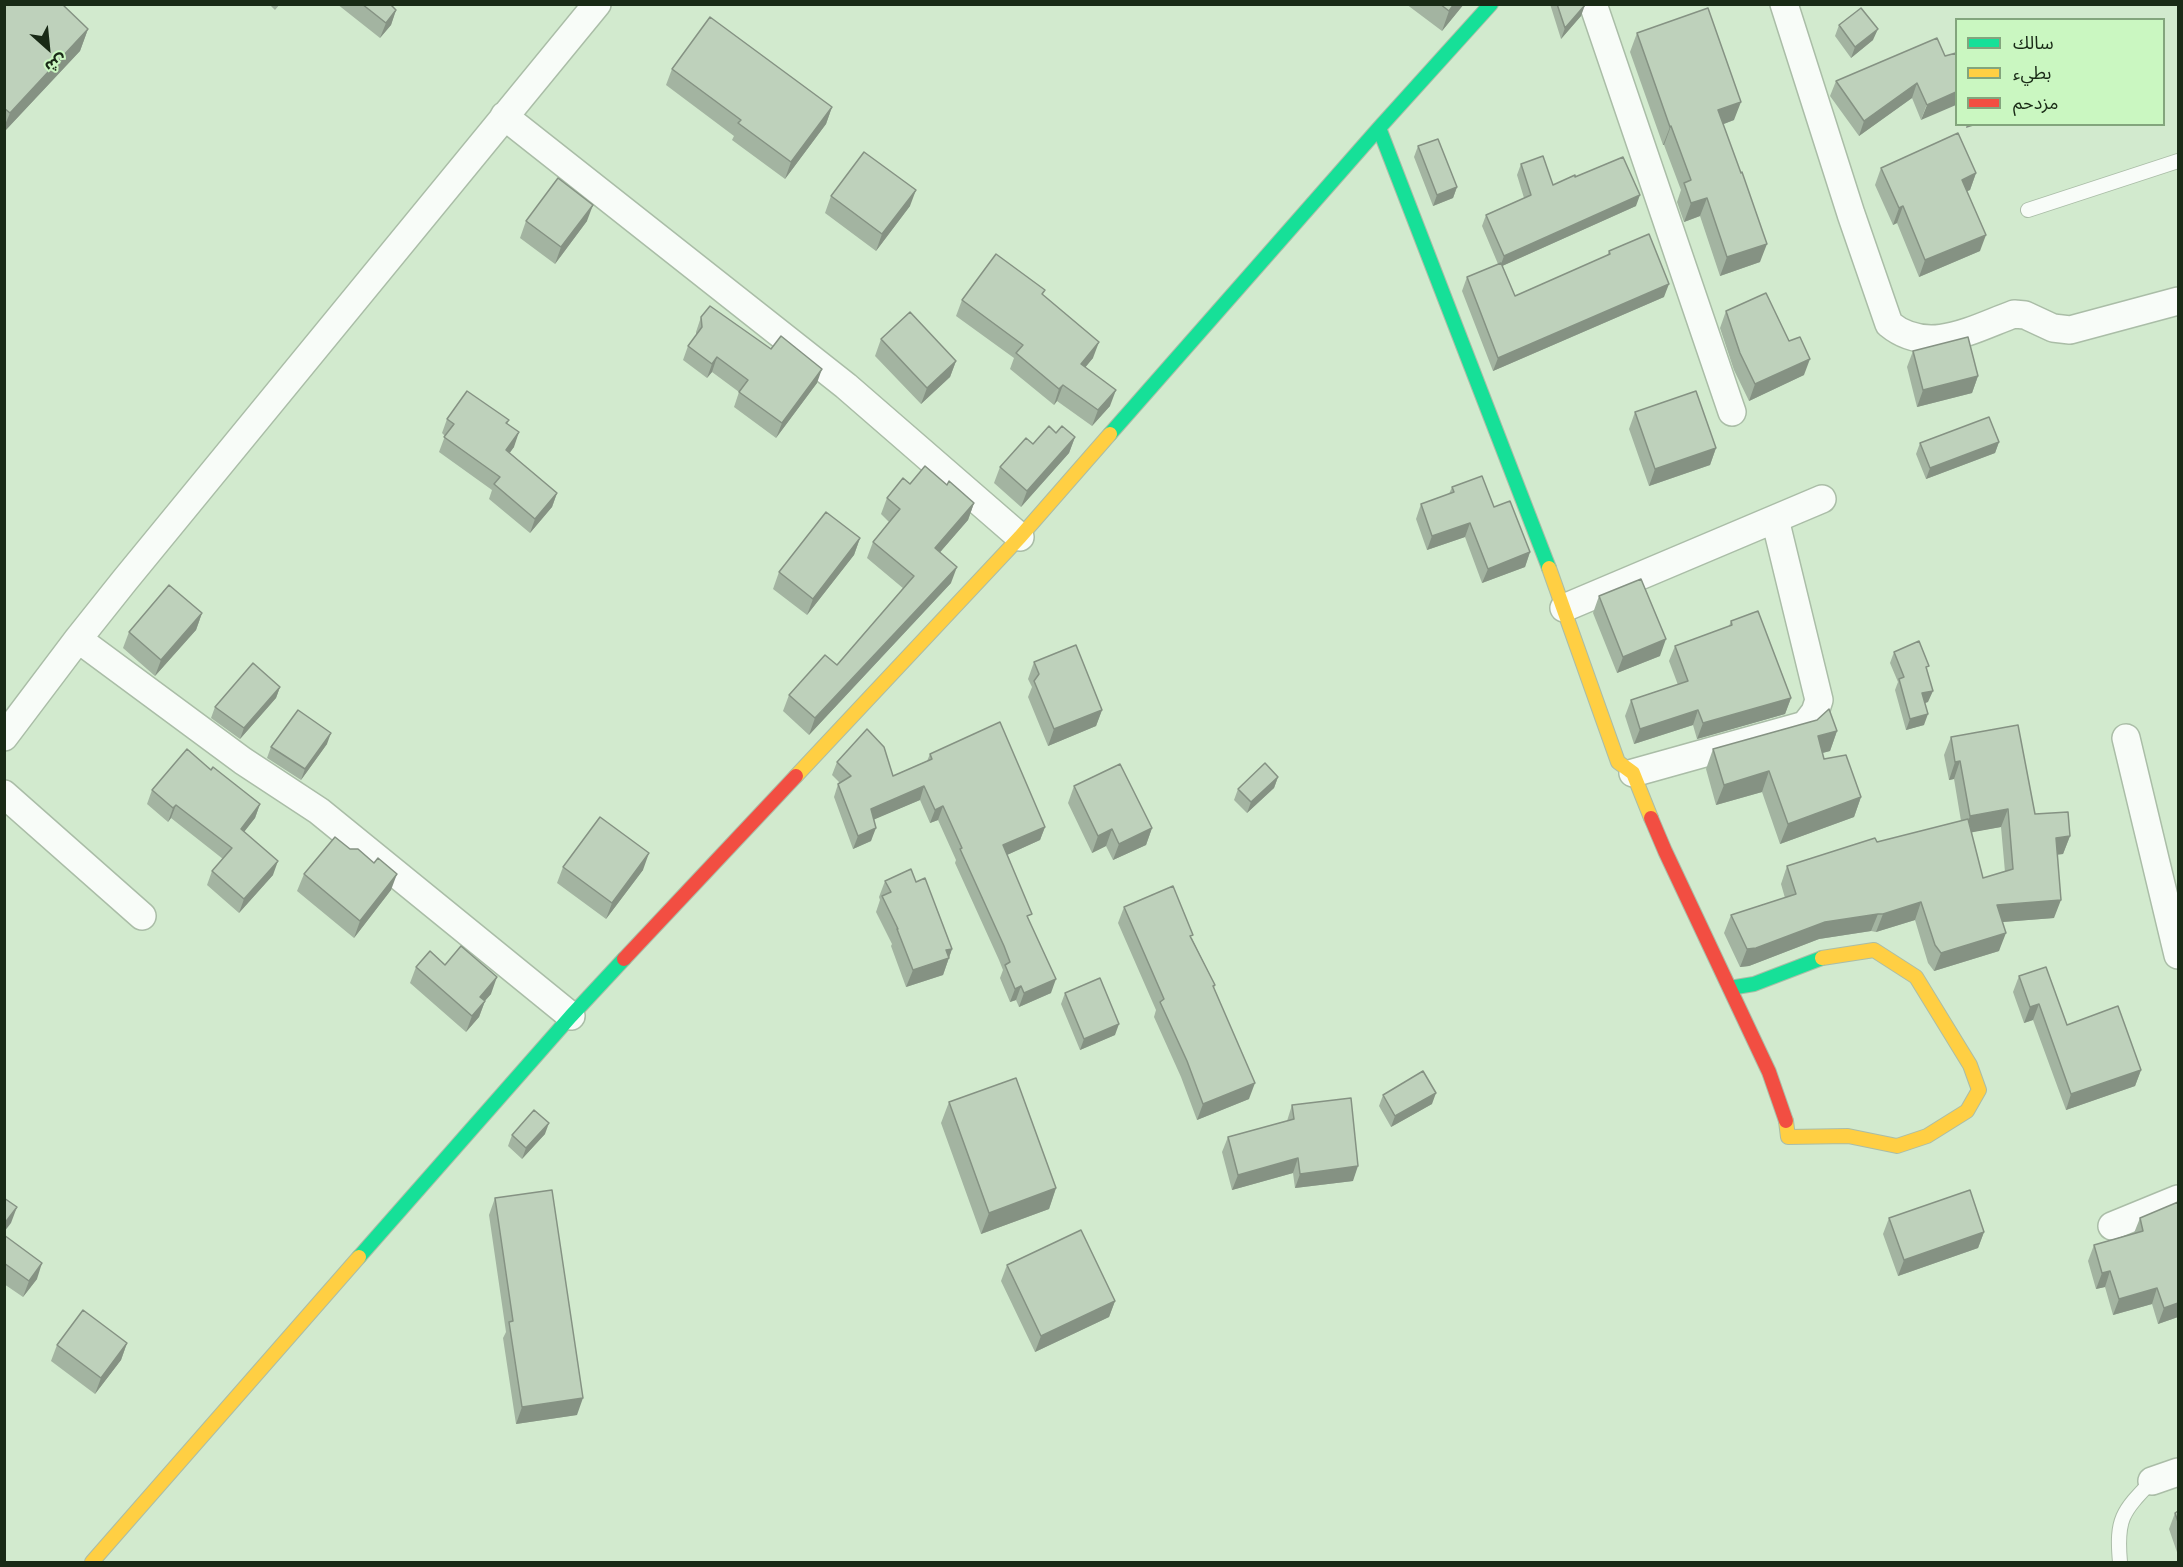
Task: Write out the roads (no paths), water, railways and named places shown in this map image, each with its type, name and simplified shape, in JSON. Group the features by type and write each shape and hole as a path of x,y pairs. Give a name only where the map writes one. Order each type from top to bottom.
{"street":[{"path":"4,737 78,639 597,4"},
{"path":"92,1563 571,1016 1020,537 1379,128 1491,4"},
{"path":"1593,4 1732,412"},
{"path":"1784,4 1851,214 1889,324 1899,332 1918,339 1942,339 2014,314 2025,315 2053,328 2070,330 2178,301"},
{"path":"504,116 846,386 1020,537"},
{"path":"1379,128 1564,608 1617,762 1633,773 1665,851 1769,1072 1785,1117 1788,1137 1848,1136 1897,1146 1926,1136 1967,1112 1979,1090 1970,1065 1916,977 1874,950 1825,957 1754,984 1730,988"},
{"path":"1564,608 1822,499"},
{"path":"1633,773 1805,725 1815,712 1819,700 1775,519"},
{"path":"78,639 243,761 319,811 571,1016"},
{"path":"2126,738 2178,955"},
{"path":"4,794 142,916"},
{"path":"2112,1226 2178,1199"},
{"path":"2152,1481 2178,1472"}],"lane":[{"path":"2028,210 2178,161"},
{"path":"2120,1563 2117,1536 2121,1521 2129,1505 2152,1481"}]}
